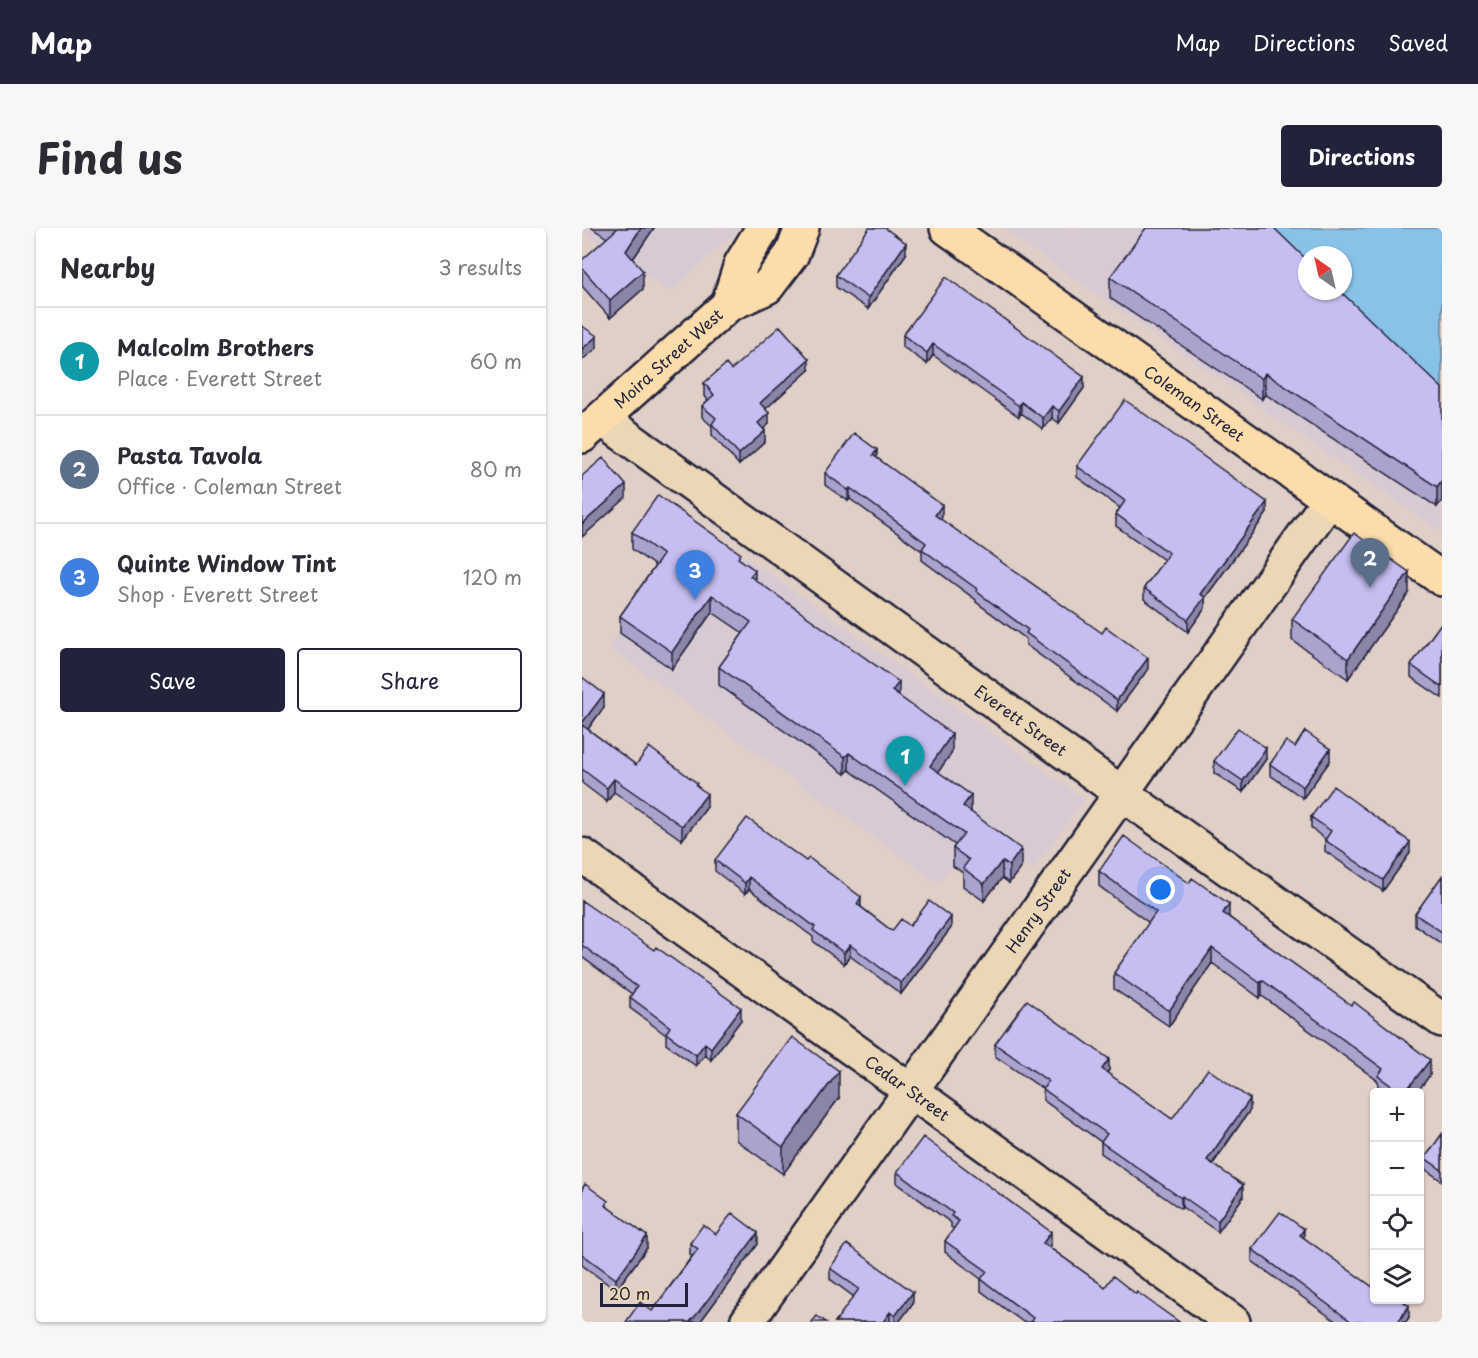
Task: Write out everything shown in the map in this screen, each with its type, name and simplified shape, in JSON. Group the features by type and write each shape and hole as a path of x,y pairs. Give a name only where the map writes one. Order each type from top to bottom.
{"main road":[{"name":"Moira Street West","path":"728,305 741,264 763,228"},
{"name":"Moira Street West","path":"592,427 728,305 767,287 797,241 823,228"},
{"name":"Coleman Street","path":"947,228 1442,579"}],"street":[{"name":"Everett Street","path":"592,427 1122,794 1442,1020"},
{"name":"Henry Street","path":"747,1322 1329,500"},
{"name":"Cedar Street","path":"582,855 1233,1322"}],"shaded area":[{"path":"582,228 738,228 670,292 582,231"},
{"path":"1000,228 1260,228 1298,279 1298,300 1318,300 1442,397 1442,533"},
{"path":"697,522 1084,799 1034,869 978,830 939,884 608,647"}],"water":[{"path":"1260,228 1442,228 1442,397 1338,300 1352,300 1352,246 1298,246 1298,263"}],"building":[{"path":"618,228 641,228 626,251 643,271 610,300 582,268 582,260"},
{"path":"869,228 885,228 906,243 868,298 836,275"},
{"path":"1146,228 1274,228 1298,251 1298,300 1349,300 1442,388 1442,480 1437,487 1265,373 1262,379 1110,277"},
{"path":"946,277 1084,377 1059,411 1052,406 1043,418 1021,402 1019,406 933,344 927,353 903,335"},
{"path":"582,326 597,336 582,349"},
{"path":"780,326 809,359 760,403 769,413 758,423 765,431 739,454 712,424 716,418 702,406 714,395 704,383 726,364 731,370"},
{"path":"1125,400 1267,502 1200,594 1205,597 1188,620 1144,588 1169,553 1116,514 1125,501 1077,466"},
{"path":"854,433 877,450 873,455 942,505 935,515 1102,633 1106,627 1148,658 1117,700 1026,633 1028,630 922,549 926,543 850,488 848,490 825,473"},
{"path":"603,458 626,485 582,524 582,476"},
{"path":"658,495 741,554 738,558 755,570 750,576 899,682 892,691 952,734 930,766 971,795 963,806 1021,849 1009,866 1002,861 984,884 963,868 969,860 953,848 964,834 849,753 845,757 719,667 751,622 712,595 672,652 620,616 663,555 632,532"},
{"path":"1354,533 1409,572 1348,659 1292,619"},
{"path":"1442,622 1442,687 1411,665"},
{"path":"582,677 604,694 582,723"},
{"path":"582,725 636,765 649,747 697,783 696,785 707,794 682,826 614,779 607,788 582,769"},
{"path":"1238,728 1266,748 1243,781 1214,761"},
{"path":"1305,731 1330,749 1303,787 1270,764 1286,741 1295,747"},
{"path":"1333,786 1410,842 1383,880 1325,840 1331,831 1311,817"},
{"path":"747,818 806,861 809,858 861,897 857,904 892,931 901,919 910,926 929,901 951,917 901,983 850,945 844,953 813,930 815,927 749,877 745,883 715,860"},
{"path":"1124,836 1189,883 1192,878 1229,904 1223,913 1351,1005 1354,1002 1430,1060 1408,1088 1394,1088 1378,1076 1383,1069 1262,980 1260,983 1212,948 1169,1011 1114,973 1156,912 1099,871"},
{"path":"1442,876 1442,932 1415,914"},
{"path":"582,901 654,950 656,947 741,1008 711,1048 705,1043 696,1055 666,1033 670,1027 630,997 637,987 582,945"},
{"path":"1027,1000 1109,1059 1102,1069 1172,1119 1208,1069 1250,1099 1207,1160 1243,1185 1218,1221 1101,1142 1107,1134 1043,1089 1048,1081 995,1044"},
{"path":"792,1037 839,1071 783,1147 736,1113"},
{"path":"1442,1134 1442,1170 1425,1158"},
{"path":"923,1137 1051,1232 1043,1243 1105,1287 1113,1276 1179,1322 1031,1321 1033,1318 981,1279 987,1271 945,1241 959,1221 951,1216 953,1213 897,1172"},
{"path":"585,1184 608,1201 605,1205 647,1236 616,1279 582,1254 582,1189"},
{"path":"1280,1212 1304,1229 1300,1235 1370,1285 1370,1304 1406,1304 1409,1306 1398,1322 1352,1322 1252,1249"},
{"path":"732,1213 758,1233 690,1322 626,1322 640,1302 652,1311 698,1249 690,1243 703,1225 716,1234"},
{"path":"847,1244 913,1292 895,1316 890,1312 883,1322 835,1322 859,1289 830,1268"},
{"path":"817,1316 826,1322 812,1322"}],"place":[{"name":"Pasta Tavola","path":"1370,588"},
{"name":"Quinte Window Tint","path":"695,600"},
{"name":"Malcolm Brothers","path":"905,786"}]}
